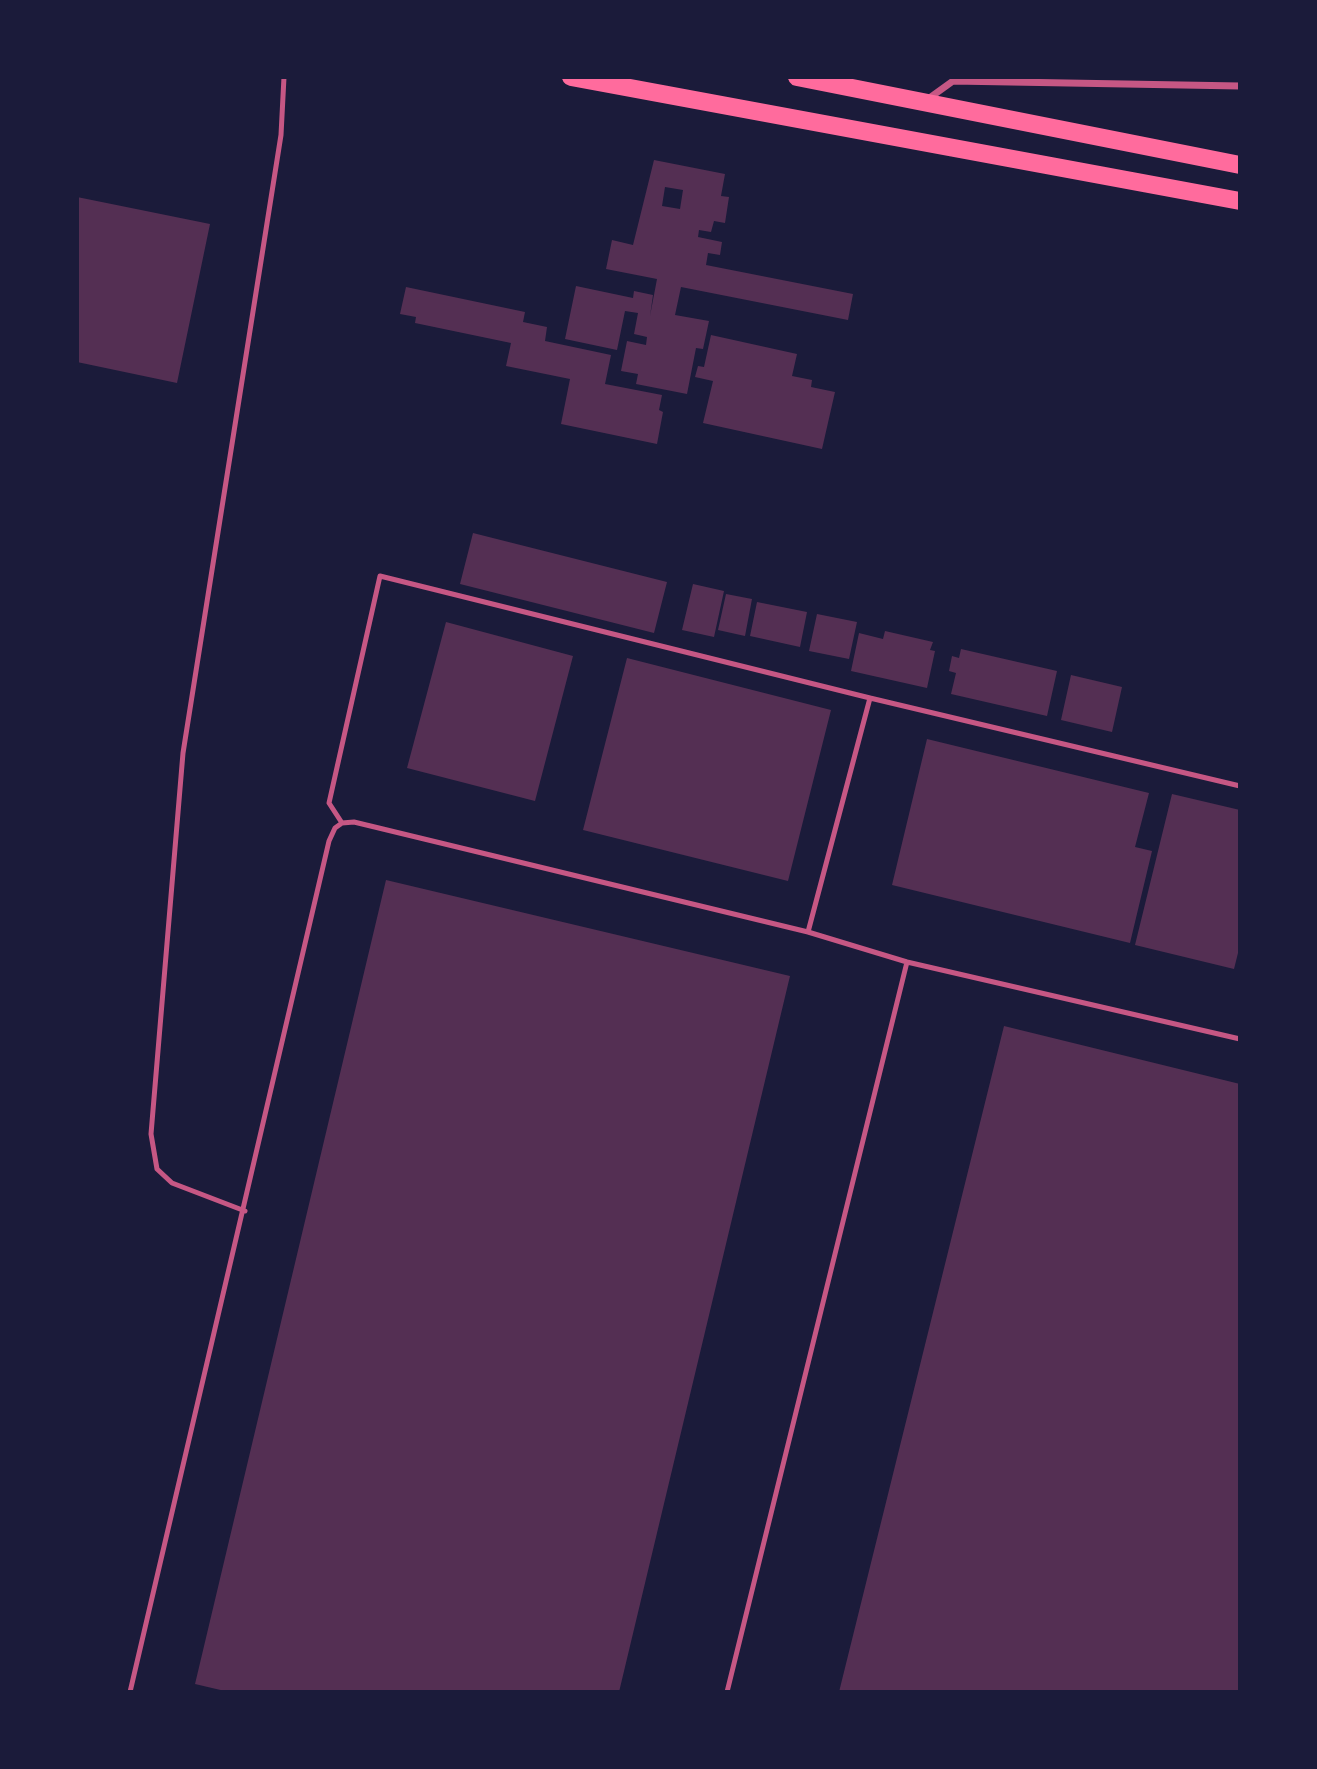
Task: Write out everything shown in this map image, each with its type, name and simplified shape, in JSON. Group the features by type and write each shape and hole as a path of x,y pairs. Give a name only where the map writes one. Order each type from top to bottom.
{"main road":[{"path":"571,77 1240,201"},
{"path":"797,77 1240,165"}],"street":[{"path":"925,102 953,81 1240,86"}],"lane":[{"path":"245,1211 172,1183 157,1169 151,1134 183,753 281,135 284,77"},
{"path":"342,823 329,803 380,576 870,698 1240,786"},
{"path":"808,932 870,698"},
{"path":"130,1692 245,1211 329,841 335,828 342,823 354,822 808,932 907,962 1240,1039"},
{"path":"727,1692 907,962"}],"building":[{"path":"654,160 725,174 721,196 729,197 725,223 714,221 711,232 699,230 698,237 722,242 720,255 708,253 706,265 853,294 848,320 681,287 675,315 709,321 703,349 696,348 687,394 636,384 638,374 621,371 627,341 646,345 647,337 634,334 638,313 625,311 617,350 565,339 576,286 633,298 634,291 653,295 650,316 657,279 606,269 612,240 633,245","holes":["665,187 683,190 680,209 662,206"]},
{"path":"77,197 210,224 177,383 77,362"},
{"path":"406,287 525,312 523,322 547,327 545,341 611,355 605,384 662,395 659,410 663,412 657,444 561,424 570,379 506,366 511,343 415,323 416,317 400,314"},
{"path":"711,335 797,354 792,376 812,380 811,387 835,392 822,449 703,423 713,381 695,377 698,366 704,367"},
{"path":"473,533 667,582 654,633 460,584"},
{"path":"693,584 724,591 714,637 682,630"},
{"path":"726,594 752,599 745,636 718,630"},
{"path":"757,602 807,612 800,647 750,636"},
{"path":"817,614 857,622 849,659 809,651"},
{"path":"446,622 573,656 535,801 407,768"},
{"path":"885,631 933,642 930,650 935,651 927,688 851,671 859,633 883,639"},
{"path":"961,649 1057,671 1047,716 951,694 956,673 949,671 952,656 959,658"},
{"path":"627,658 831,710 788,881 583,830"},
{"path":"1071,675 1122,687 1112,732 1061,720"},
{"path":"927,739 1149,793 1135,847 1152,851 1130,943 892,885"},
{"path":"1172,794 1240,810 1240,945 1234,969 1135,945"},
{"path":"386,880 790,976 619,1692 229,1692 195,1684"},
{"path":"1004,1026 1240,1084 1240,1692 839,1692"}]}
